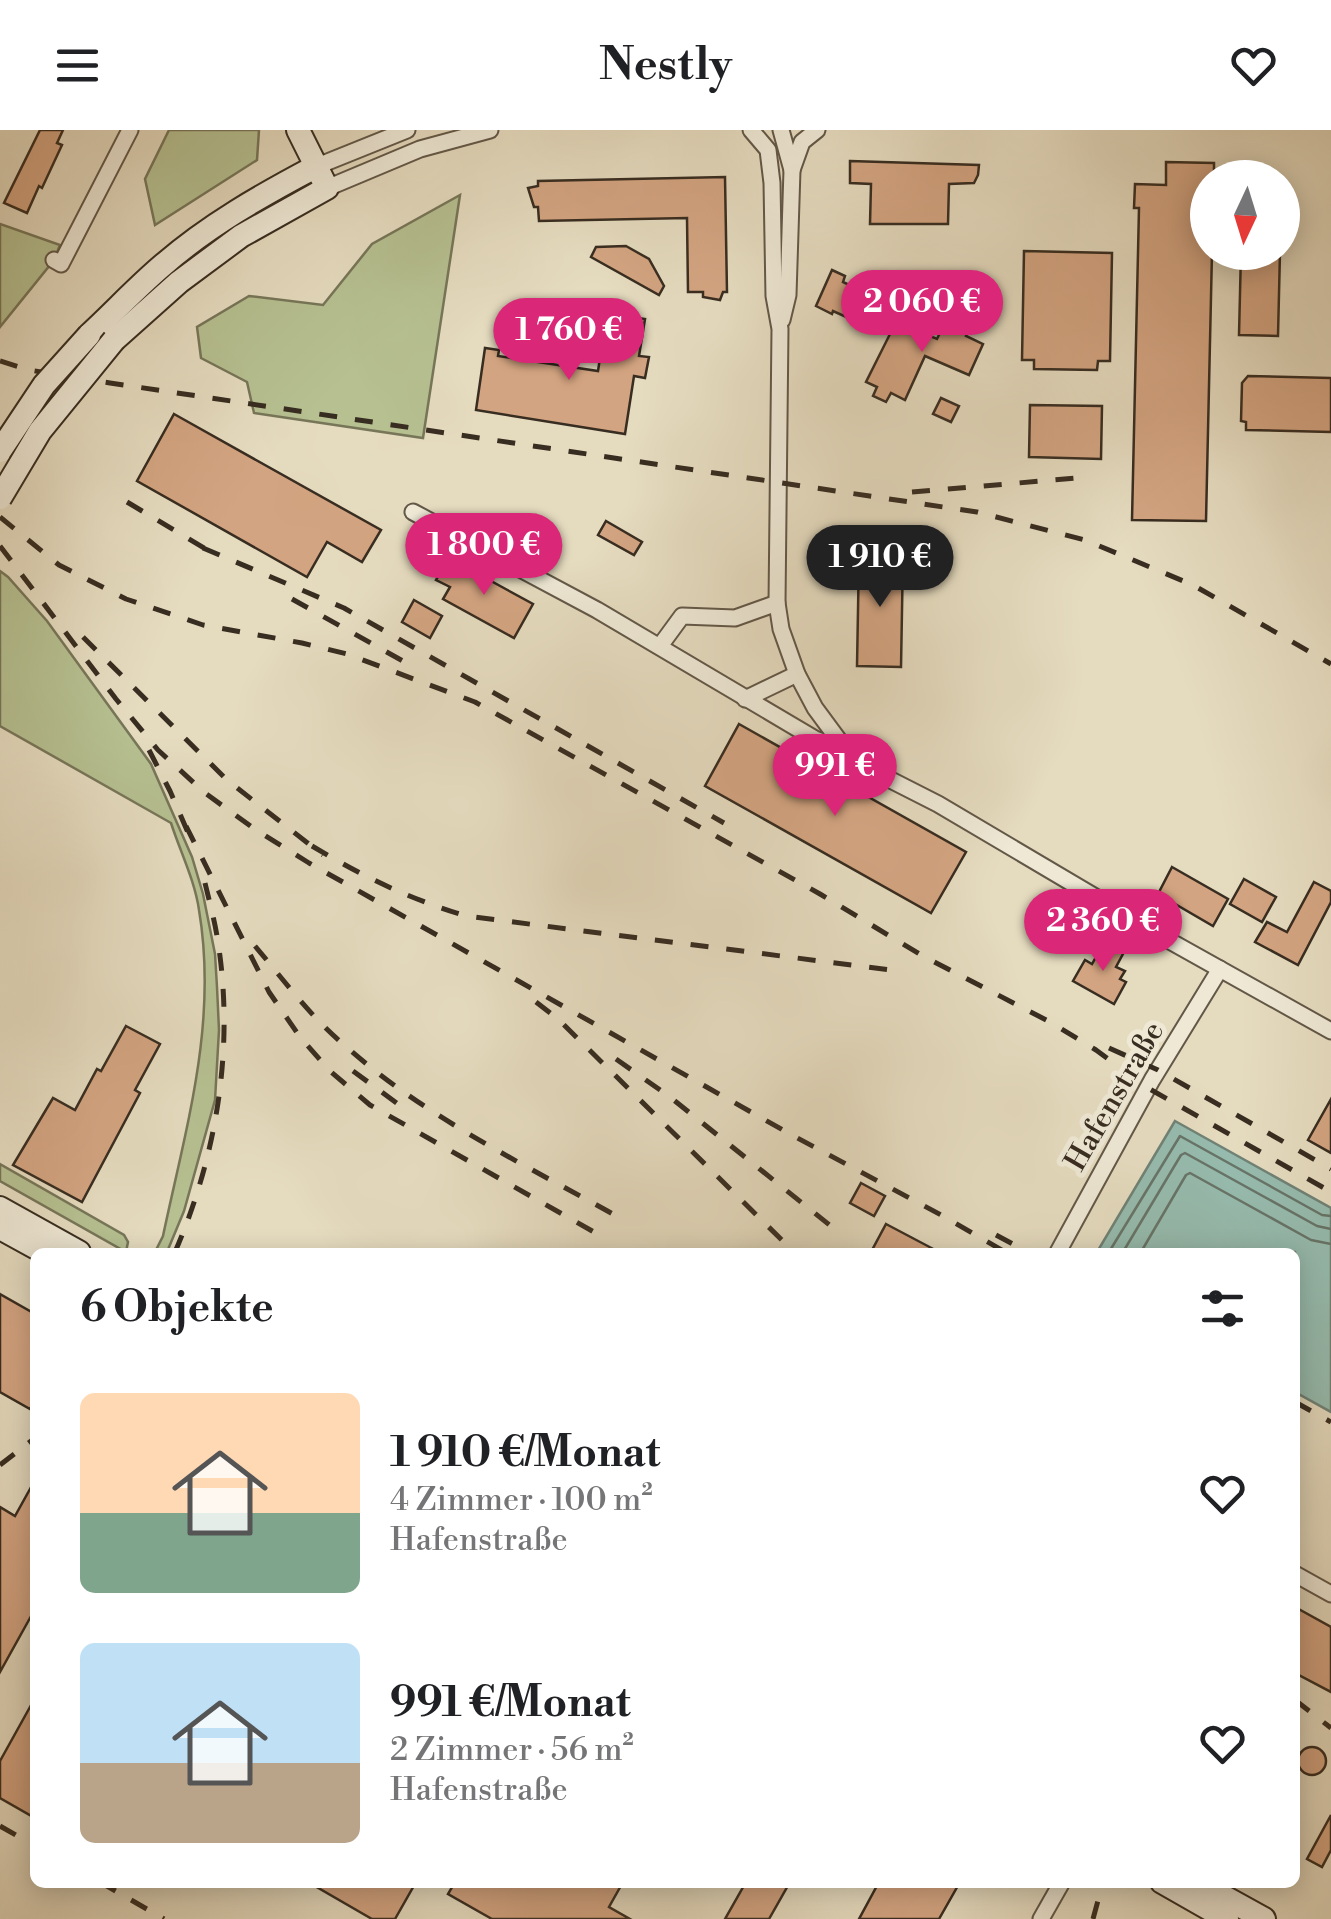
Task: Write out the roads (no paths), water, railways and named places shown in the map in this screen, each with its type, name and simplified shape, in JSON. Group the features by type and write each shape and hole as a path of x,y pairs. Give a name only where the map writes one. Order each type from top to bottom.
{"street":[{"path":"54,260 60,264 130,130"},
{"path":"298,130 321,178"},
{"path":"0,498 40,431 114,340 179,282 321,178 407,130"},
{"path":"0,451 44,385 89,335 192,242 270,191 490,130"},
{"path":"780,130 792,170"},
{"path":"780,329 788,294 792,170 802,142 817,130"},
{"path":"757,132 769,156 774,296 780,329 776,603 798,674 815,708 846,750"},
{"path":"412,512 660,646 816,739 846,750 878,773 1331,1031"},
{"path":"451,531 544,530 529,542 519,567"},
{"path":"660,646 682,616 734,618 776,603"},
{"path":"745,700 798,674"},
{"name":"Hafenstraße","path":"1060,1248 1152,1080 1220,968"},
{"path":"0,1208 72,1248"},
{"path":"0,1228 37,1248"},
{"path":"1300,1577 1331,1594"},
{"path":"1041,1919 1059,1888"},
{"path":"1173,1888 1227,1919"},
{"path":"1207,1888 1264,1919"}],"water":[{"path":"1175,1121 1331,1208 1331,1412 1300,1395 1300,1248 1099,1248"}],"railway":[{"path":"0,361 29,370 110,383 977,512 1085,540 1193,585 1331,664"},
{"path":"912,492 1077,478"},
{"path":"127,502 214,554"},
{"path":"0,517 59,565 126,599 203,625 347,654 475,702 820,894 923,956 1050,1022 1148,1088 1331,1192"},
{"path":"0,546 158,750 205,793 256,830 998,1248"},
{"path":"203,548 344,608 724,823"},
{"path":"292,599 410,665"},
{"path":"83,637 227,780 323,855"},
{"path":"149,750 189,835"},
{"path":"186,826 269,992 330,1071 370,1105 608,1240"},
{"path":"312,846 386,886 466,916 899,971"},
{"path":"177,1248 212,1136 223,1056 222,976 205,883"},
{"path":"255,946 318,1021 374,1070 441,1117 620,1218"},
{"path":"536,1002 558,1019 790,1248"},
{"path":"1109,1048 1158,1070 1331,1169"},
{"path":"616,1059 670,1097 832,1227"},
{"path":"353,1071 409,1112"},
{"path":"996,1235 1020,1248"},
{"path":"1300,1405 1331,1422"},
{"path":"0,1465 30,1442"},
{"path":"1300,1704 1331,1728"},
{"path":"0,1826 30,1843"},
{"path":"110,1888 164,1919"},
{"path":"1093,1919 1101,1888"}]}
